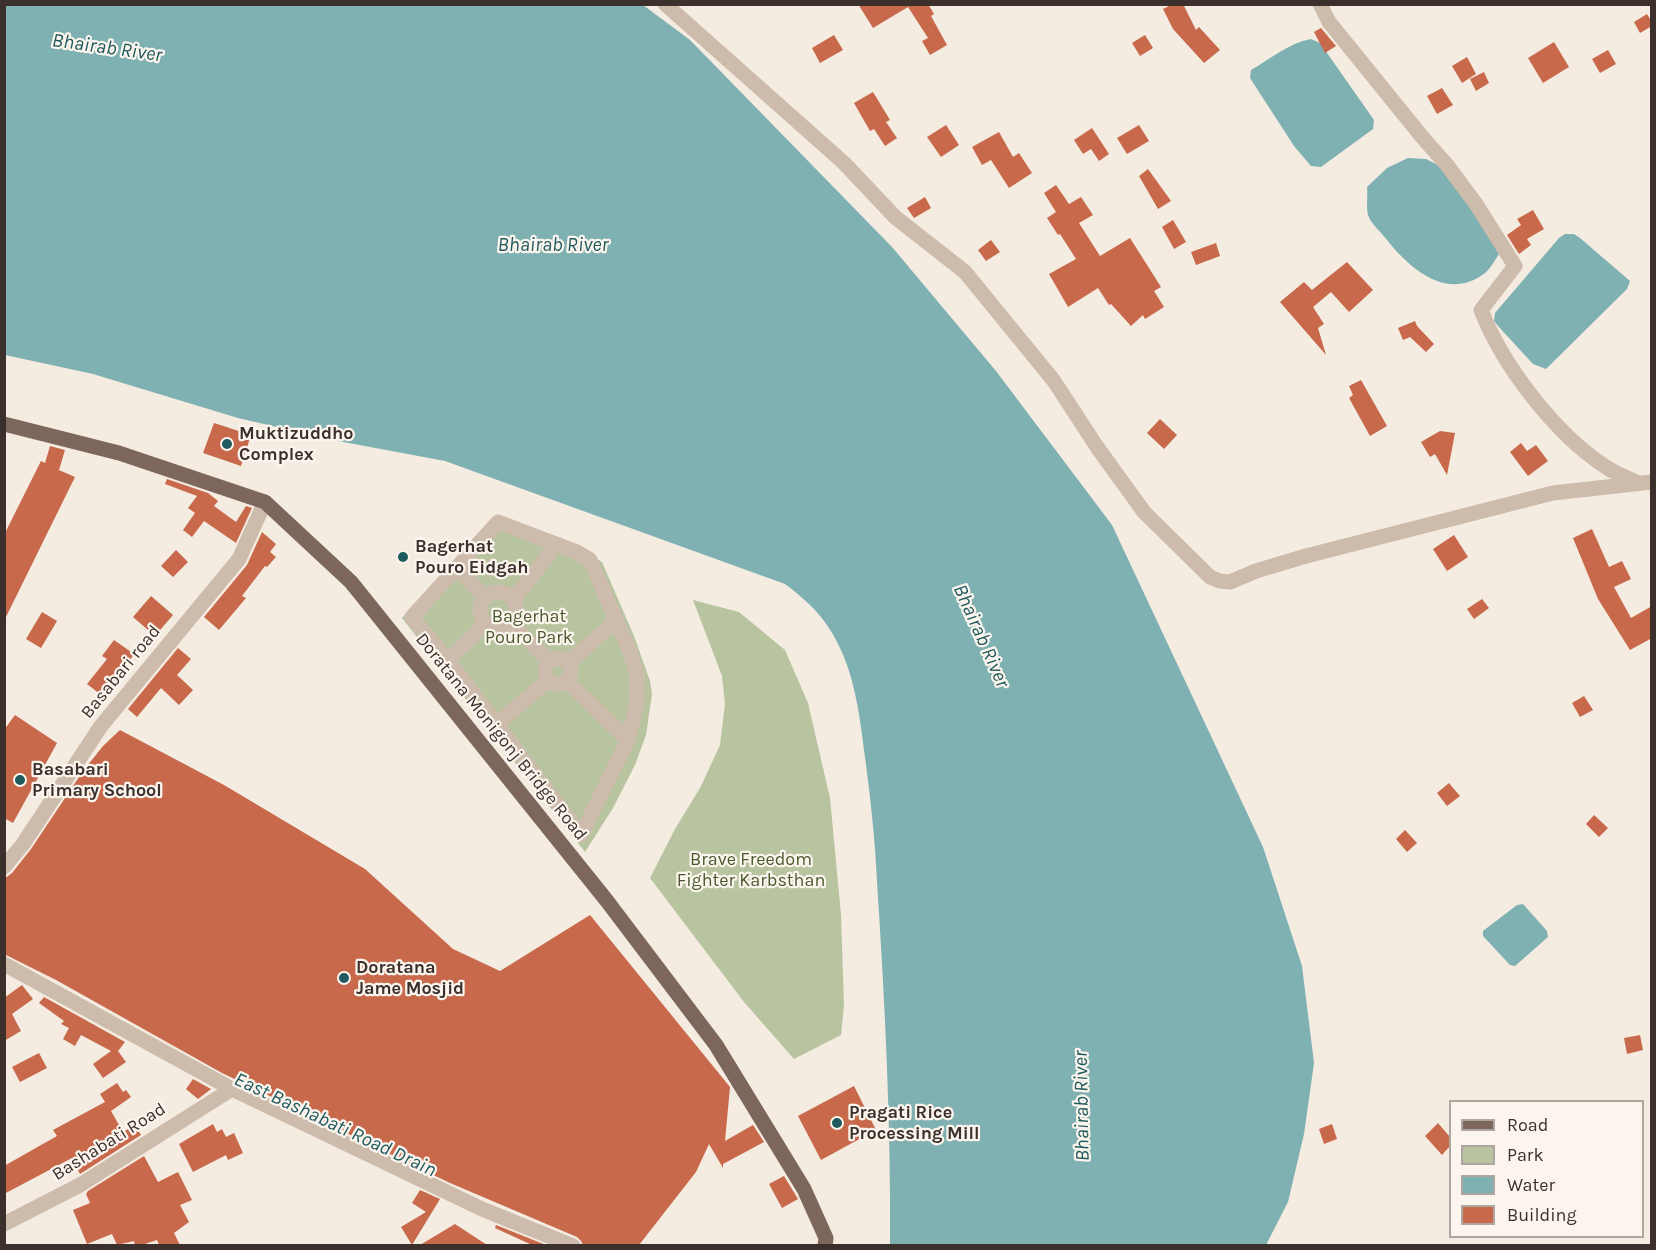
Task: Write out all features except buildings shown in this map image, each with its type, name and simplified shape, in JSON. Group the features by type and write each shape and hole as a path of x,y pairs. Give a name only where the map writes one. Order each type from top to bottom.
{"main road":[{"name":"Doratana Monigonj Bridge Road","path":"4,424 119,453 265,502 351,582 608,901 709,1036 804,1190 826,1238 825,1245"}],"street":[{"path":"665,4 844,163 895,217 965,272 1054,381 1097,447 1144,512 1210,577 1230,582 1256,571 1306,556 1553,493 1646,482"},
{"path":"1320,4 1329,22 1447,165 1476,204 1515,266 1480,310 1491,336 1512,369 1565,435 1607,468 1646,482"},
{"name":"Basabari road","path":"4,867 23,844 101,726 239,559 265,502"},
{"path":"498,522 577,552 590,560 630,652 637,675 637,703 628,740 581,835 412,617 457,568 498,522"},
{"path":"513,600 557,544"},
{"path":"457,568 486,598"},
{"path":"496,593 513,600 516,611 511,623 500,628 494,628 486,623 480,610 486,598 496,593"},
{"path":"568,663 617,620"},
{"path":"447,660 486,623"},
{"path":"511,623 549,661"},
{"path":"559,658 568,663 572,672 567,681 557,684 548,680 545,670 549,661 559,658"},
{"path":"496,726 548,680"},
{"path":"567,681 628,740"},
{"path":"4,964 232,1089 482,1209 573,1245"},
{"name":"Bashabati Road","path":"4,1224 81,1185 232,1089"}],"green space":[{"name":"Bagerhat Pouro Park","path":"495,517 561,539 602,562 634,636 650,681 652,694 646,735 635,765 613,808 585,852 402,618"},
{"name":"Brave Freedom Fighter Karbsthan","path":"693,600 739,612 785,650 808,703 830,798 841,915 844,1006 841,1035 794,1059 744,1002 650,878 675,829 700,788 720,745 725,704 722,676"}],"water":[{"name":"Bhairab River","path":"5,4 643,5 690,40 892,247 996,371 1112,525 1263,847 1302,966 1314,1063 1304,1134 1288,1202 1266,1245 890,1245 887,1064 872,816 855,691 839,645 827,625 813,608 785,584 445,461 338,441 238,418 93,374 5,355"},
{"path":"1311,39 1320,43 1374,120 1373,129 1321,167 1311,166 1294,146 1250,78 1251,70 1287,48"},
{"path":"1408,158 1426,159 1442,167 1487,224 1499,254 1485,273 1471,281 1457,284 1444,283 1431,278 1418,271 1396,251 1371,221 1367,212 1367,187 1387,168"},
{"path":"1565,234 1574,234 1580,238 1630,281 1627,289 1546,369 1533,364 1498,326 1494,321 1495,313 1559,238"},
{"path":"1523,904 1547,931 1548,937 1515,966 1510,965 1483,936 1483,931 1517,905"}],"place":[{"name":"Muktizuddho Complex","path":"227,444"},
{"name":"Bagerhat Pouro Eidgah","path":"403,557"},
{"name":"Basabari Primary School","path":"20,780"},
{"name":"Doratana Jame Mosjid","path":"344,978"},
{"name":"Pragati Rice Processing Mill","path":"837,1123"}],"water label":[{"name":"East Bashabati Road Drain","path":"335,1125"}]}
